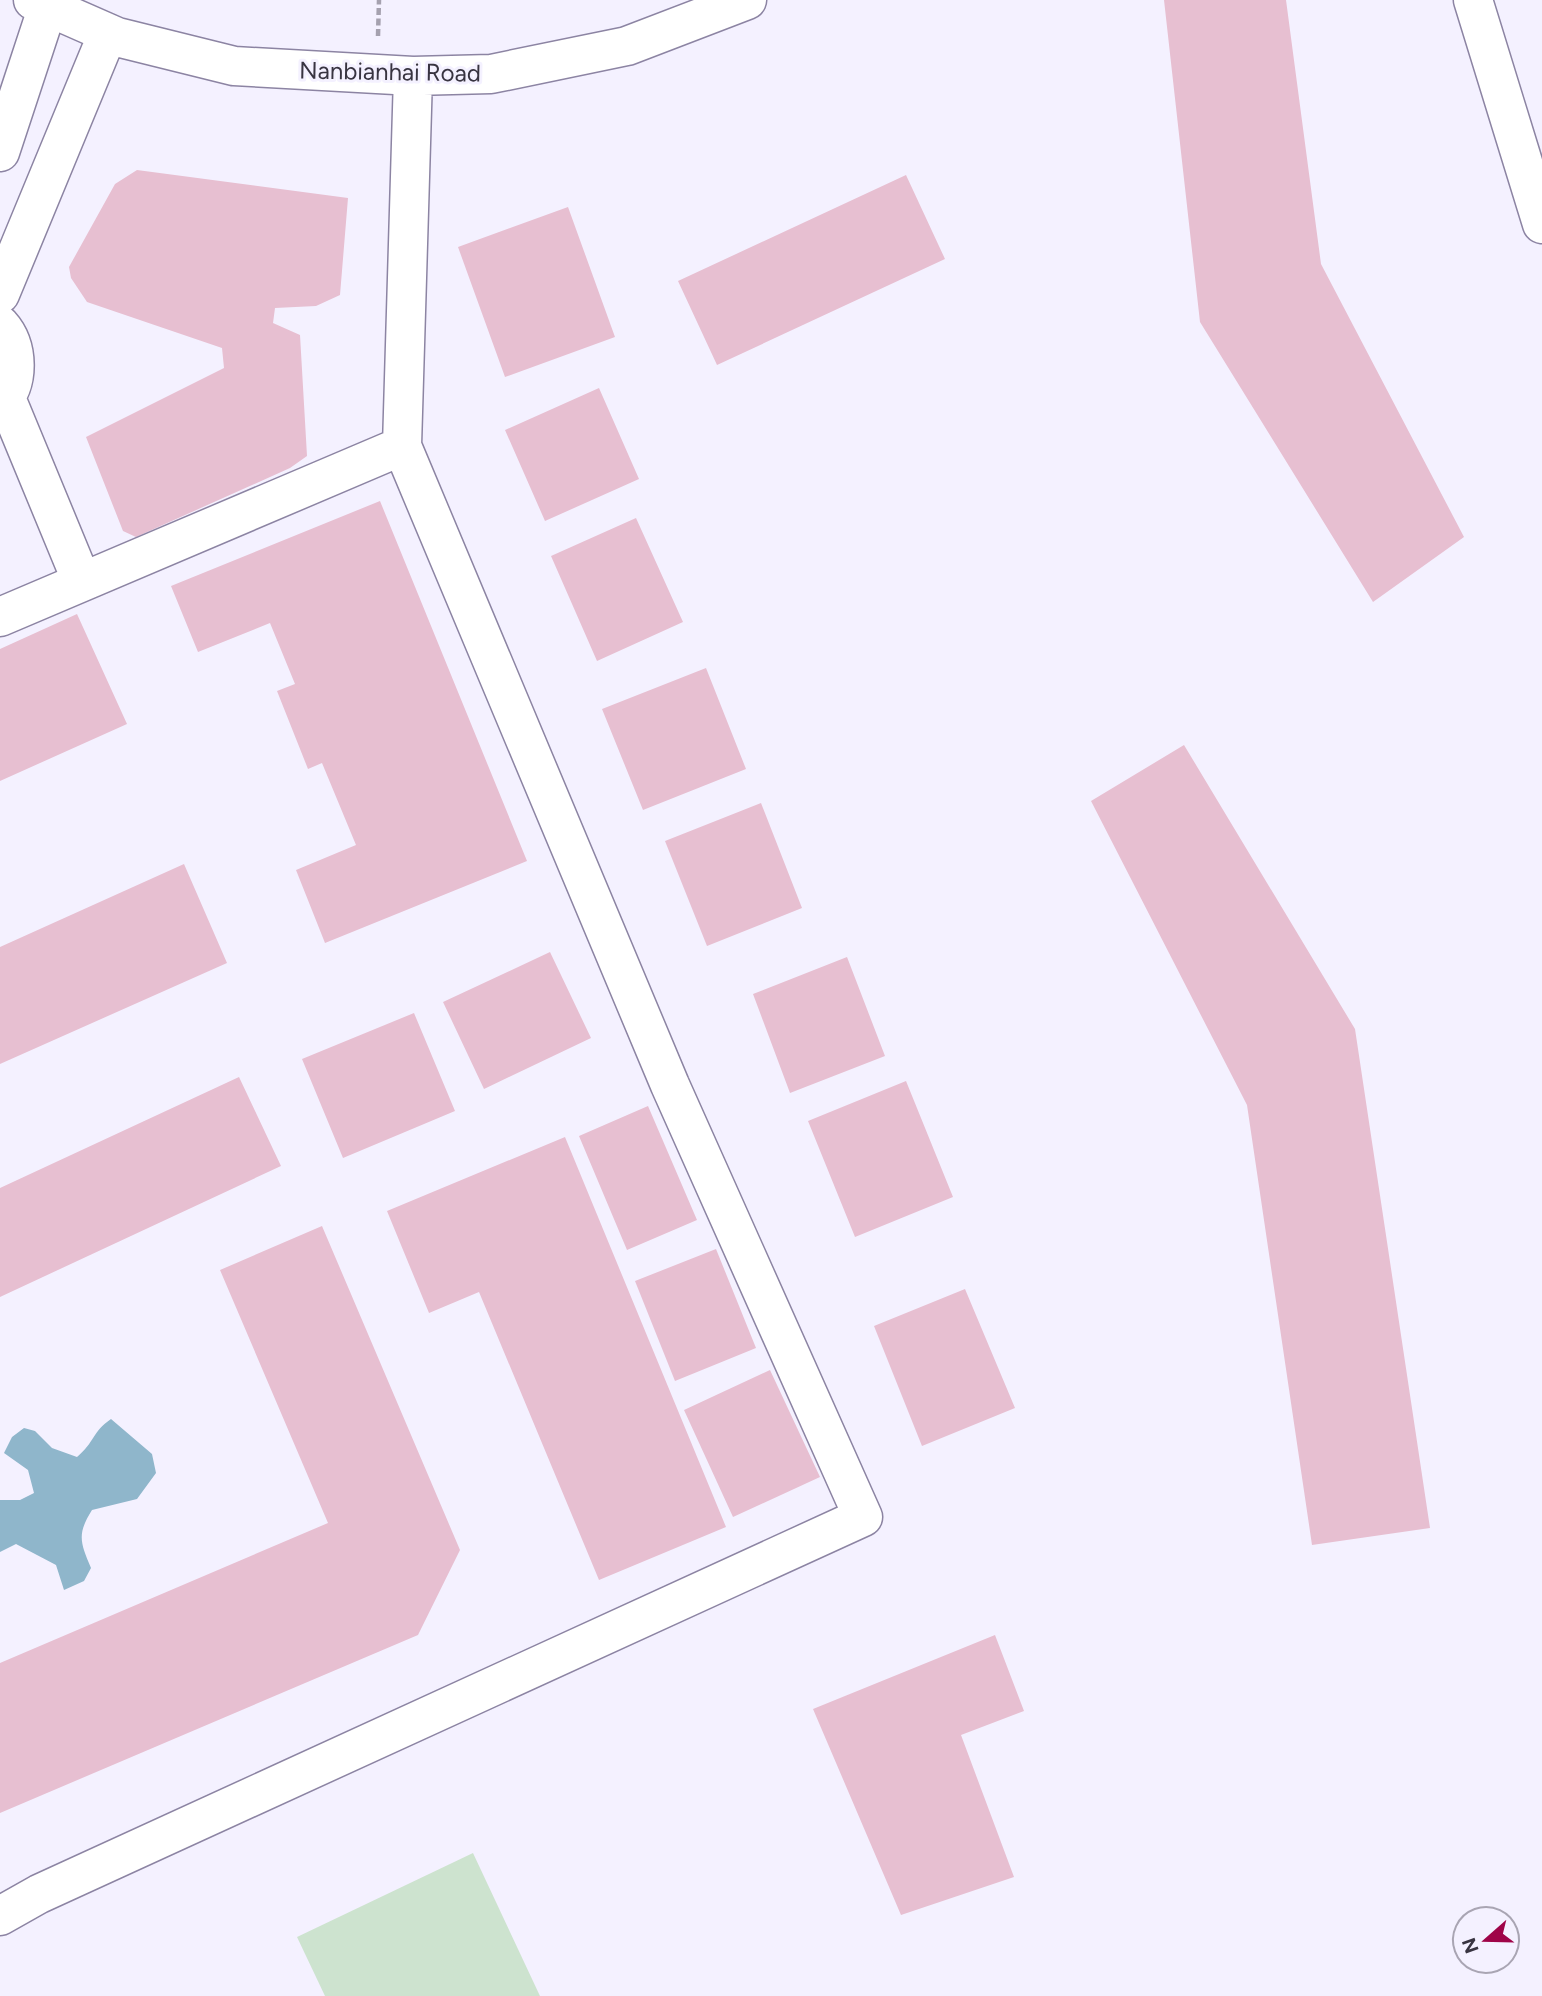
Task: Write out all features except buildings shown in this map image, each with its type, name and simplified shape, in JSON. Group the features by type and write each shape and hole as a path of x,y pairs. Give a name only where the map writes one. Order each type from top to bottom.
{"street":[{"name":"Nanbianhai Road","path":"41,3 108,33 234,66 413,76 491,74 628,47 747,0"},
{"path":"1473,0 1542,224"},
{"path":"0,152 41,3"},
{"path":"0,294 108,33"},
{"path":"0,1916 39,1894 863,1517 670,1085 402,446 413,76"},
{"path":"0,325 14,352 15,373 3,401 82,582"},
{"path":"0,617 402,446"}],"green space":[{"path":"473,1853 540,1996 325,1996 297,1937"}],"water":[{"path":"111,1419 152,1454 156,1473 137,1499 92,1510 82,1532 84,1551 91,1568 84,1581 64,1590 56,1565 16,1544 0,1552 0,1500 20,1500 34,1493 28,1470 4,1453 12,1437 24,1428 35,1431 52,1448 77,1457 100,1428"}]}
